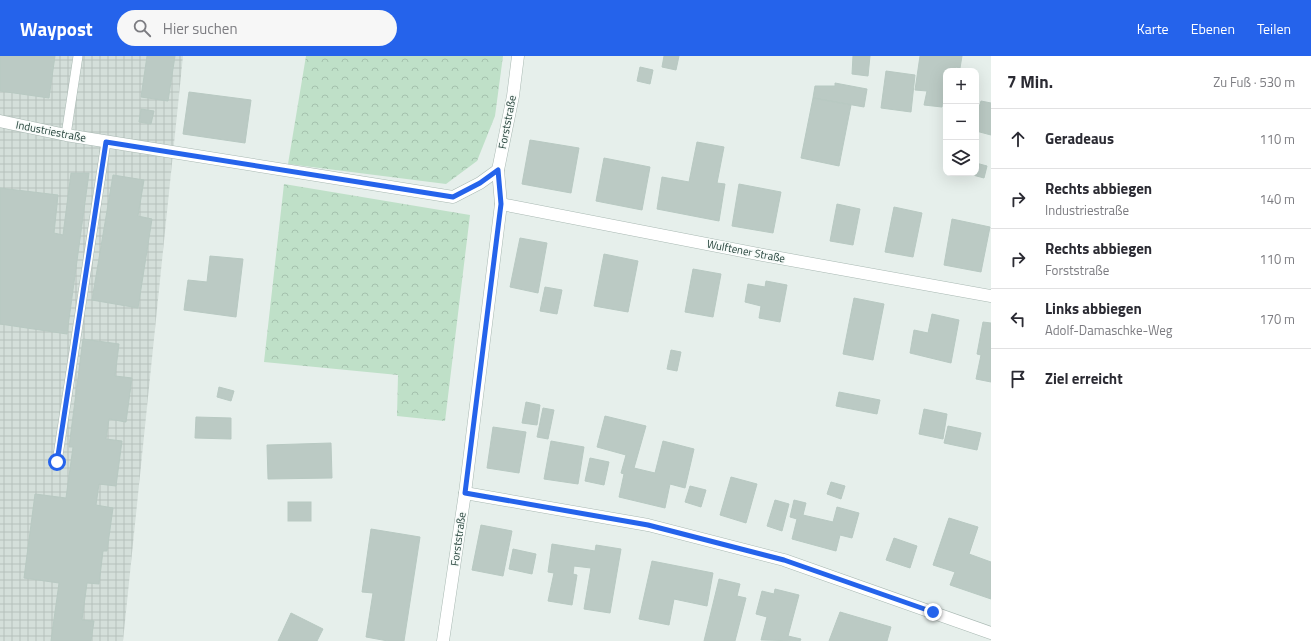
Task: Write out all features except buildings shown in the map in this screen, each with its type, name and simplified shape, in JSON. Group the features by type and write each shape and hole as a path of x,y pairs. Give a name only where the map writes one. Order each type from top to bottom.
{"street":[{"name":"Forststraße","path":"443,641 465,493 501,204 498,170 513,96 518,56"},
{"name":"Industriestraße","path":"0,121 106,142 453,197 480,183 498,170"},
{"name":"Wulftener Straße","path":"501,204 771,256 991,296"},
{"path":"465,493 648,525 784,560 991,633"}],"lane":[{"path":"66,135 78,56"},
{"path":"57,462 106,142"}],"shaded area":[{"path":"0,56 183,56 123,641 0,641"}],"green space":[{"path":"306,56 503,56 495,116 477,161 446,184 288,164"},
{"path":"284,184 470,215 445,421 397,416 398,375 264,362"}],"route":[{"path":"57,462 106,142 453,197 480,183 498,170 501,204 465,493 648,525 784,560 933,612"}]}
